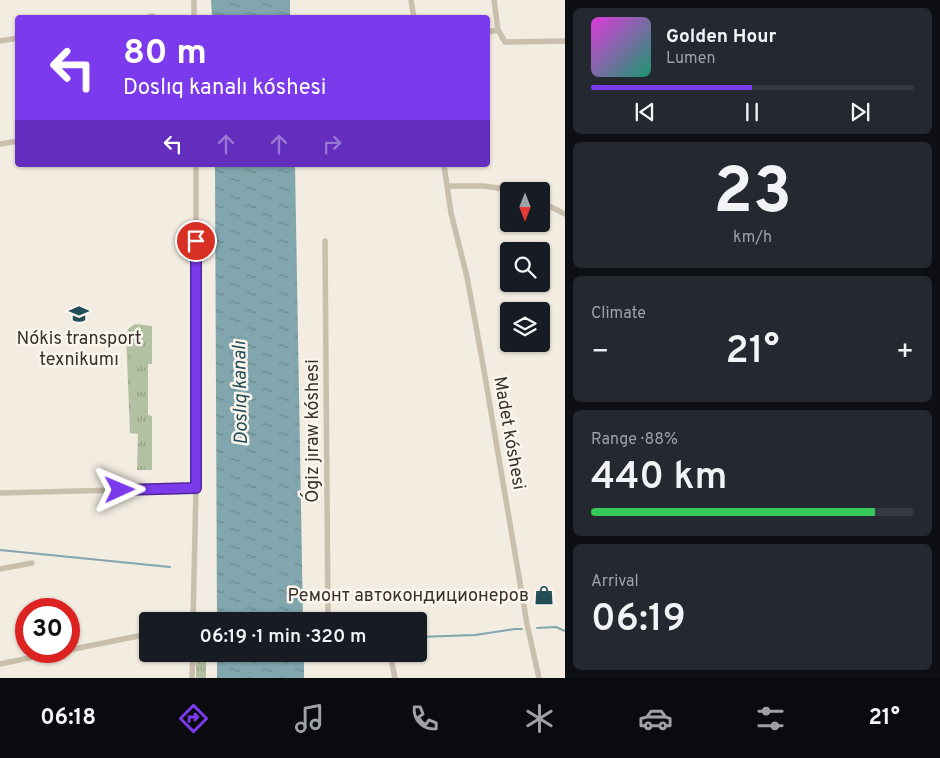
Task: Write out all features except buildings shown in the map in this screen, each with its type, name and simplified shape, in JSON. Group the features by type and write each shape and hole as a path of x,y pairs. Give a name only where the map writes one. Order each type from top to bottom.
{"street":[{"path":"194,0 194,15"},
{"path":"410,0 413,15"},
{"path":"494,0 498,30 505,42 565,41"},
{"path":"490,32 498,30"},
{"path":"0,41 15,38"},
{"path":"0,144 15,142"},
{"path":"193,612 196,488 196,167"},
{"name":"Madet kóshesi","path":"444,167 452,213 467,277 527,624 539,678"},
{"path":"448,186 484,186 500,188"},
{"path":"550,206 565,214"},
{"name":"Ógiz jıraw kóshesi","path":"325,241 328,612"},
{"path":"0,493 196,488"},
{"path":"0,569 32,563"},
{"path":"80,648 139,636"},
{"path":"0,664 15,661"},
{"path":"192,678 193,662"},
{"path":"392,662 395,678"}],"green space":[{"path":"135,324 152,326 152,364 148,364 148,415 152,416 152,470 137,470 138,434 130,433 126,334 129,328"},
{"path":"196,662 206,662 206,678 196,678"}],"water":[{"path":"211,0 290,0 290,15 212,15"},
{"name":"Doslıq kanalı","path":"215,167 295,167 303,612 217,612"},
{"path":"217,662 304,662 304,678 217,678"}],"waterway":[{"path":"0,550 170,567"},
{"path":"537,628 556,627 565,631"},
{"path":"427,637 475,635 522,629"}],"place":[{"name":"Nókis transport texnikumı","path":"79,314"},
{"name":"Ремонт автокондиционеров","path":"544,595"}],"route":[{"path":"120,490 196,488 196,241"}]}
